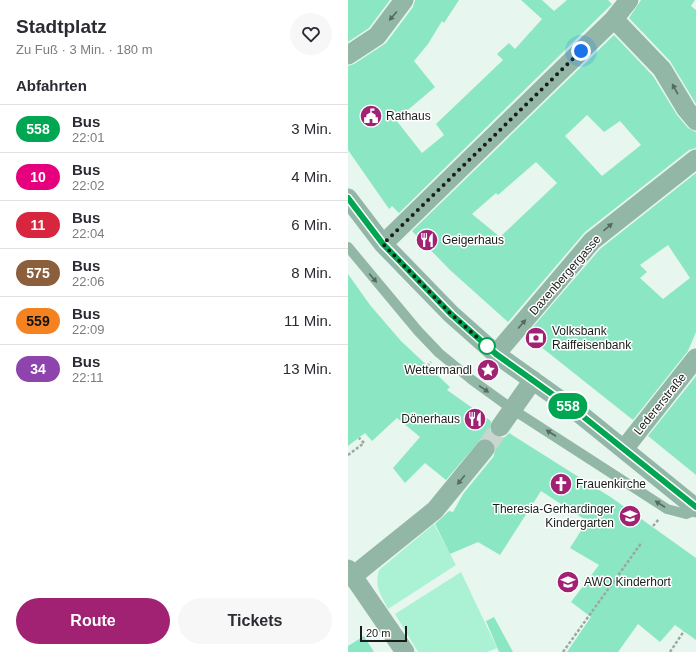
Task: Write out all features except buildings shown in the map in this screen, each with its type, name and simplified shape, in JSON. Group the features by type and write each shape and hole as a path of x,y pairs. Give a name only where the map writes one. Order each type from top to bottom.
{"street":[{"path":"348,55 377,36 404,0"},
{"path":"383,244 621,6 686,109 696,121"},
{"name":"Daxenbergergasse","path":"496,354 592,241 696,160"},
{"path":"348,198 383,244 451,314 496,354 580,414 696,509"},
{"name":"Ledererstraße","path":"624,449 696,358"},
{"path":"500,427 533,380"},
{"path":"405,652 351,573 435,510 485,449"}],"lane":[{"path":"348,247 394,303 439,353 472,380 512,409 667,509 686,514 696,509"}],"path":[{"path":"348,455 364,443 359,438"},
{"path":"563,652 642,542"},
{"path":"670,652 684,631"}],"green space":[{"path":"434,524 456,565 388,609 381,595 377,582 379,570"},
{"path":"461,572 497,648 487,652 418,652 395,614"}],"tunnel":[{"path":"485,449 500,427"}],"bus line":[{"name":"558","path":"348,198 383,244 415,278 451,314 496,354 580,414 696,507"}],"place":[{"name":"Rathaus","path":"371,116"},
{"name":"Geigerhaus","path":"427,240"},
{"name":"Volksbank Raiffeisenbank","path":"536,338"},
{"name":"Wettermandl","path":"488,370"},
{"name":"Dönerhaus","path":"475,419"},
{"name":"Frauenkirche","path":"561,484"},
{"name":"Theresia-Gerhardinger Kindergarten","path":"630,516"},
{"name":"AWO Kinderhort","path":"568,582"}],"route":[{"path":"487,346 451,314 383,244 581,51"}]}
